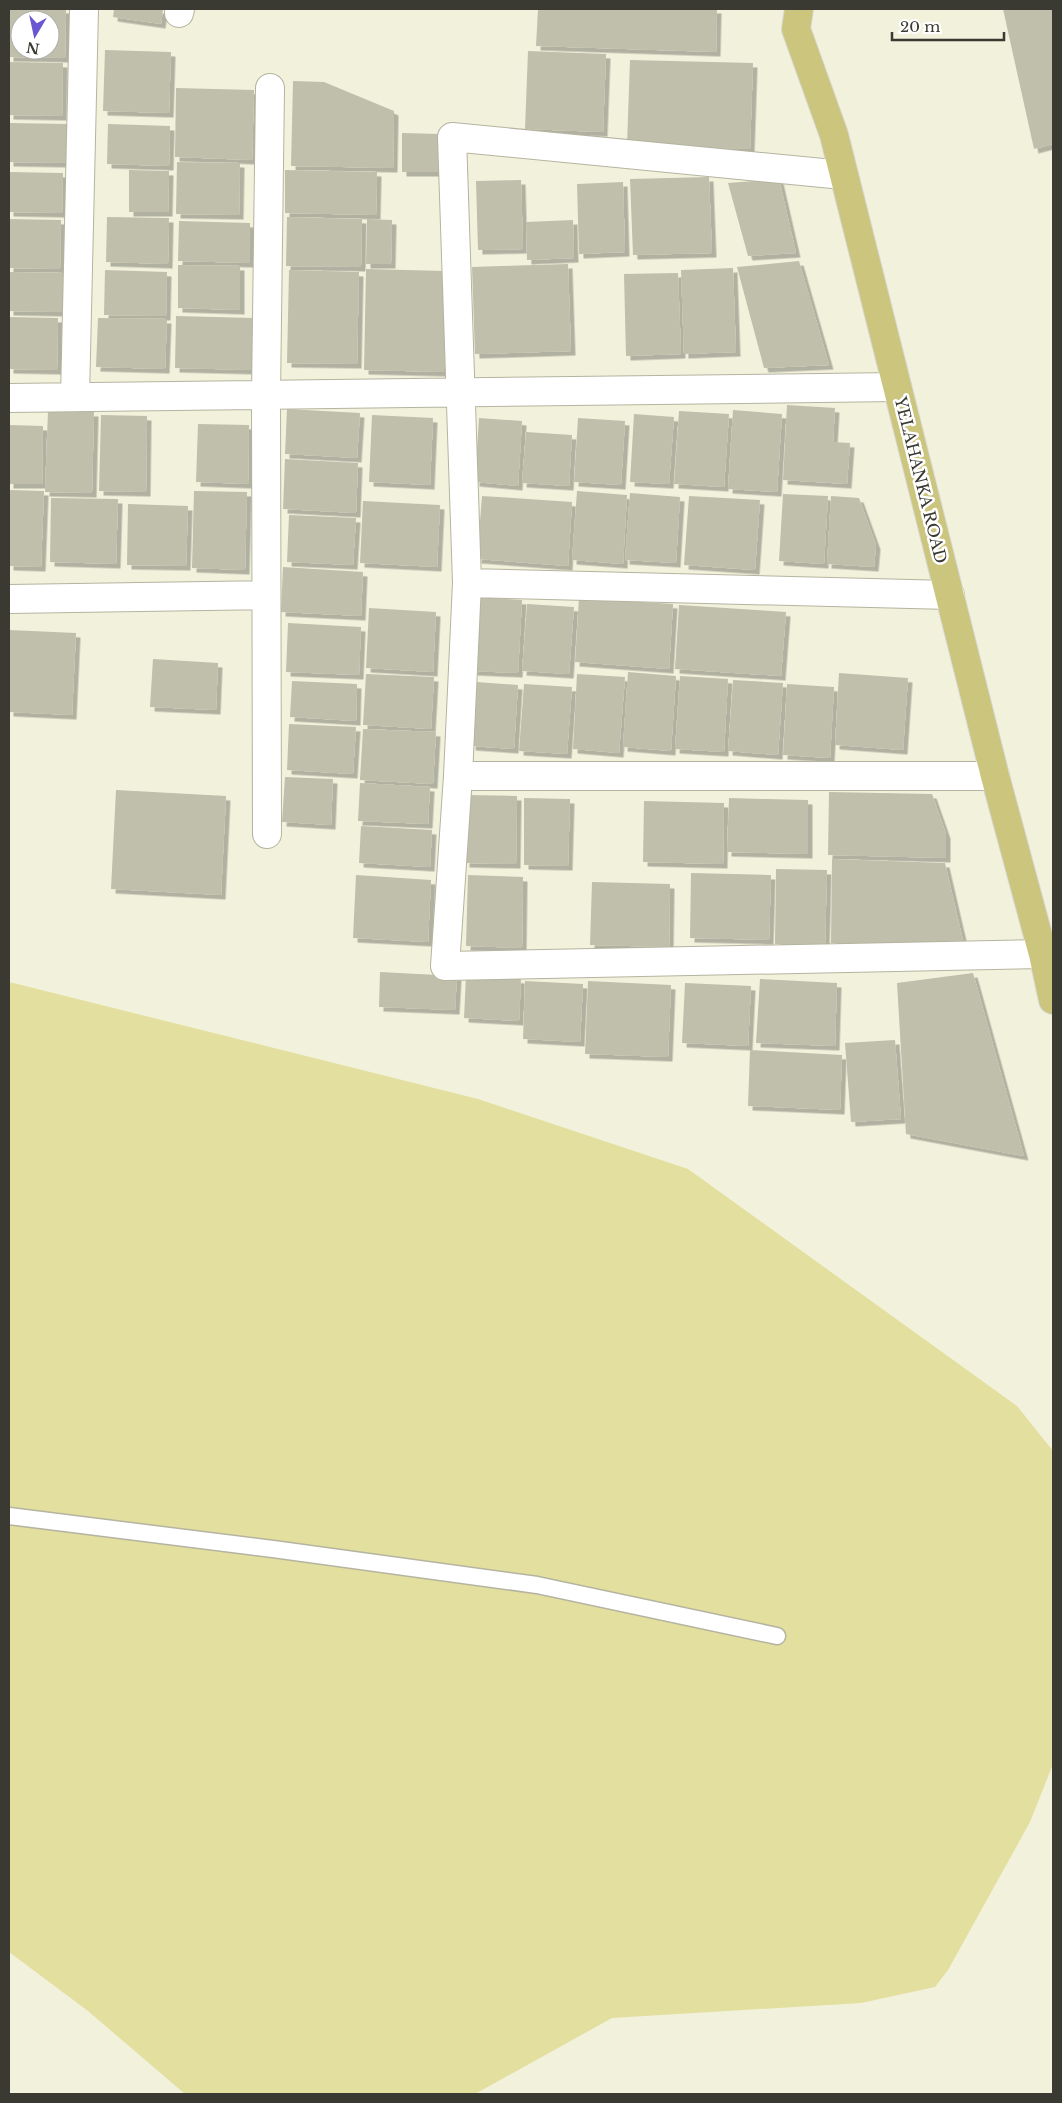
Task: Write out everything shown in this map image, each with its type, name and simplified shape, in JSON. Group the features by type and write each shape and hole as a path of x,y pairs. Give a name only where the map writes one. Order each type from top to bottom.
{"main road":[{"name":"YELAHANKA ROAD","path":"792,15 834,135 995,776 1048,963 1053,1000"}],"street":[{"path":"75,397 84,9"},
{"path":"267,834 266,395 270,88"},
{"path":"843,175 452,137 467,583 458,776 446,966 1048,963"},
{"path":"9,398 897,387"},
{"path":"467,583 950,595"},
{"path":"9,599 266,595"},
{"path":"458,776 995,776"}],"lane":[{"path":"9,1516 273,1548 538,1585 778,1636"}],"shaded area":[{"path":"9,982 478,1099 688,1169 1017,1406 1053,1451 1053,1764 1030,1822 948,1970 935,1987 861,2003 612,2018 475,2094 185,2094 88,2011 9,1952"}],"building":[{"path":"9,9 66,9 65,58 60,58 60,10 10,10 10,57"},
{"path":"114,9 163,9 161,24 113,17"},
{"path":"538,9 717,9 716,52 536,46"},
{"path":"1003,9 1053,9 1053,144 1034,149"},
{"path":"105,50 171,52 169,113 103,111"},
{"path":"528,51 606,54 603,132 525,129"},
{"path":"630,60 753,63 750,149 627,145"},
{"path":"9,62 63,63 62,116 9,115"},
{"path":"293,81 324,82 394,111 393,168 291,166"},
{"path":"176,88 254,90 252,160 175,157"},
{"path":"9,123 69,124 68,163 9,162"},
{"path":"108,124 170,126 169,166 107,164"},
{"path":"402,133 441,134 441,172 402,172"},
{"path":"177,162 240,163 239,215 176,214"},
{"path":"129,170 169,171 168,212 129,212"},
{"path":"285,170 377,172 376,215 285,213"},
{"path":"9,172 63,173 62,213 9,212"},
{"path":"709,177 712,253 633,255 630,179"},
{"path":"779,179 796,253 748,256 728,183"},
{"path":"521,180 523,249 478,250 476,181"},
{"path":"623,182 625,252 579,254 577,184"},
{"path":"107,217 169,218 168,264 106,262"},
{"path":"287,217 362,219 361,267 286,266"},
{"path":"9,219 61,220 60,269 9,268"},
{"path":"367,219 392,220 391,264 366,264"},
{"path":"573,220 574,258 527,260 526,222"},
{"path":"179,221 250,223 250,263 178,261"},
{"path":"799,261 829,365 764,368 737,267"},
{"path":"568,264 571,351 475,354 472,267"},
{"path":"178,265 240,266 240,310 178,308"},
{"path":"733,268 736,352 684,354 681,270"},
{"path":"366,269 445,271 444,372 364,370"},
{"path":"105,270 167,272 166,316 104,315"},
{"path":"289,270 359,272 357,364 287,363"},
{"path":"9,272 63,273 63,312 9,311"},
{"path":"678,273 681,354 626,356 624,274"},
{"path":"176,316 254,318 253,370 175,368"},
{"path":"9,317 58,318 57,370 9,369"},
{"path":"98,318 167,319 165,369 96,367"},
{"path":"787,405 835,408 833,442 850,443 847,484 783,480"},
{"path":"287,409 360,413 357,458 285,454"},
{"path":"733,410 782,414 777,492 728,489"},
{"path":"48,411 94,412 92,493 45,492"},
{"path":"679,411 729,414 724,487 674,484"},
{"path":"634,414 674,417 669,484 630,482"},
{"path":"101,415 147,416 146,492 99,491"},
{"path":"372,415 433,418 430,485 369,482"},
{"path":"479,418 522,421 518,486 475,482"},
{"path":"578,418 625,421 621,485 574,482"},
{"path":"198,424 249,425 248,484 196,482"},
{"path":"9,425 43,426 42,484 9,484"},
{"path":"526,432 572,435 569,486 522,483"},
{"path":"285,459 358,463 356,513 283,509"},
{"path":"9,490 44,491 41,567 9,566"},
{"path":"194,491 247,492 245,570 192,568"},
{"path":"577,491 627,495 623,564 572,560"},
{"path":"630,493 680,497 676,563 625,560"},
{"path":"783,494 828,496 824,564 779,561"},
{"path":"482,496 572,502 568,566 477,559"},
{"path":"689,496 760,500 755,570 684,565"},
{"path":"831,496 859,498 876,545 874,567 827,564"},
{"path":"51,498 118,499 116,564 50,562"},
{"path":"363,501 440,505 437,567 360,563"},
{"path":"128,504 188,506 186,566 127,565"},
{"path":"289,515 356,518 353,565 287,562"},
{"path":"283,567 363,572 361,616 281,612"},
{"path":"478,597 522,600 518,673 473,671"},
{"path":"579,598 673,604 669,669 575,662"},
{"path":"527,604 574,607 569,674 522,671"},
{"path":"679,605 786,612 781,676 675,669"},
{"path":"369,608 436,612 433,672 366,668"},
{"path":"288,623 361,627 359,675 286,672"},
{"path":"9,630 76,633 72,715 9,712"},
{"path":"153,659 218,663 216,710 150,707"},
{"path":"628,672 676,676 671,751 623,747"},
{"path":"839,673 908,678 903,750 835,745"},
{"path":"366,674 434,677 431,729 363,725"},
{"path":"577,674 625,677 619,753 573,749"},
{"path":"680,676 728,679 724,752 675,749"},
{"path":"733,680 783,683 778,755 728,751"},
{"path":"292,681 357,684 356,721 290,717"},
{"path":"476,682 518,685 514,749 471,746"},
{"path":"524,684 572,687 567,754 519,751"},
{"path":"787,684 834,687 830,758 783,755"},
{"path":"289,724 356,727 353,774 287,770"},
{"path":"363,729 436,732 433,784 360,780"},
{"path":"285,777 333,779 331,825 282,822"},
{"path":"360,783 430,787 428,824 358,821"},
{"path":"116,790 226,796 221,895 111,889"},
{"path":"829,792 932,794 946,834 946,858 828,855"},
{"path":"467,795 517,796 516,864 465,863"},
{"path":"524,798 570,799 568,866 524,865"},
{"path":"729,798 808,800 808,854 727,852"},
{"path":"644,801 724,803 723,864 643,862"},
{"path":"361,826 432,830 430,867 359,863"},
{"path":"832,859 945,863 964,945 831,943"},
{"path":"776,869 827,870 825,945 775,944"},
{"path":"691,873 771,875 769,940 690,938"},
{"path":"356,875 431,880 428,942 353,938"},
{"path":"468,875 523,877 522,948 466,946"},
{"path":"592,882 670,884 669,947 590,945"},
{"path":"380,972 457,976 455,1010 379,1007"},
{"path":"973,973 1024,1156 906,1134 897,983"},
{"path":"466,976 521,979 519,1021 464,1018"},
{"path":"760,979 837,983 835,1046 756,1043"},
{"path":"525,981 583,984 580,1042 523,1039"},
{"path":"588,981 671,985 668,1057 585,1054"},
{"path":"685,983 751,986 748,1046 682,1043"},
{"path":"895,1040 901,1119 851,1122 845,1043"},
{"path":"750,1050 842,1055 840,1110 748,1106"}]}
